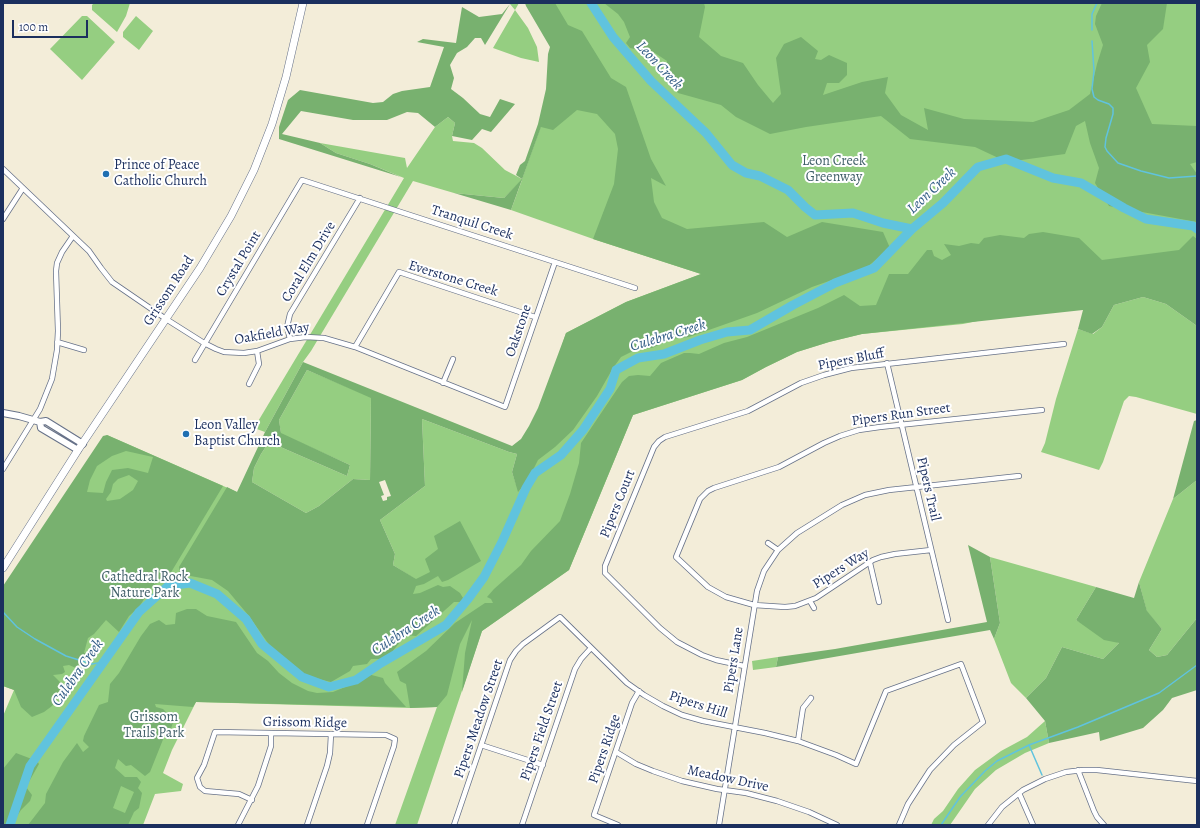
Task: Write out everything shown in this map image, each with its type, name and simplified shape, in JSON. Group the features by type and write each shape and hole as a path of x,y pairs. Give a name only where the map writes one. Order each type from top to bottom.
{"main road":[{"name":"Grissom Road","path":"3,568 78,450 200,268 228,222 254,170 272,124 285,84 303,3"}],"street":[{"name":"Oakfield Way","path":"3,169 89,251 100,268 112,282 204,343 224,352 244,353 257,351 290,339 306,337 324,338 355,347 505,407"},
{"name":"Tranquil Creek","path":"302,180 636,288"},
{"name":"Crystal Point","path":"195,360 302,180"},
{"path":"3,219 23,188"},
{"name":"Coral Elm Drive","path":"290,339 287,327 290,314 360,198"},
{"path":"3,469 37,421 52,379 57,342 57,263 62,252 73,236"},
{"name":"Oakstone","path":"505,407 555,262"},
{"name":"Everstone Creek","path":"355,347 399,272 535,317"},
{"path":"57,342 84,350"},
{"name":"Pipers Bluff","path":"656,444 666,437 748,411 797,385 824,375 851,368 1064,344"},
{"path":"249,384 259,364 257,351"},
{"path":"443,383 453,359"},
{"name":"Pipers Trail","path":"887,363 948,620"},
{"name":"Pipers Run Street","path":"676,557 700,499 704,495 714,488 779,467 840,436 859,430 1042,410"},
{"path":"3,413 37,421 46,421 83,444"},
{"path":"37,421 42,428 78,450"},
{"name":"Pipers Court","path":"656,444 605,566 605,573 660,628 677,642 702,656 744,666"},
{"name":"Pipers Lane","path":"719,825 757,591 764,571 778,550 797,534 842,505 865,495 889,490 1019,476"},
{"path":"768,543 778,550"},
{"name":"Pipers Way","path":"676,557 701,581 716,592 732,600 754,605 785,607 795,606 810,601 881,557 931,550"},
{"path":"870,563 879,602"},
{"name":"Pipers Way","path":"810,601 814,608"},
{"name":"Pipers Hill","path":"560,618 627,683 663,706 682,715 703,721 798,741 856,764 886,692 961,664 983,722 954,745 930,770 911,799 899,825"},
{"name":"Pipers Meadow Street","path":"454,825 508,664 513,655 523,644 560,618"},
{"name":"Pipers Field Street","path":"522,825 575,669 581,659 591,648"},
{"name":"Pipers Ridge","path":"618,825 594,815 632,703 639,692"},
{"path":"798,741 803,708 811,698"},
{"name":"Grissom Ridge","path":"252,800 238,794 205,791 200,787 197,778 204,765 215,732 386,736 394,739 394,746 368,825"},
{"path":"238,825 252,800 268,759 271,746 271,733"},
{"path":"307,825 327,766 330,754 331,734"},
{"path":"481,745 542,765"},
{"name":"Meadow Drive","path":"616,752 636,764 682,781 753,795 791,805 837,825"},
{"path":"1078,770 1094,811 1104,825"},
{"path":"988,825 1002,807 1019,793 1050,777 1078,770 1101,770 1197,781"},
{"path":"1019,793 1033,825"}],"green space":[{"path":"94,3 130,3 126,16 117,32 92,10 92,5"},
{"path":"519,3 515,10 510,4"},
{"name":"Leon Creek Greenway","path":"525,3 1197,3 1197,291 1120,292 963,324 862,334 797,352 742,380 633,415 569,570 482,631 417,825 395,825 437,707 410,708 196,702 172,750 163,773 183,784 181,791 155,794 143,825 3,825 3,716 14,690 3,686 3,594 107,435 237,492 415,579 393,565 395,554 380,520 425,486 422,419 517,454 512,472 516,484 566,333 626,302 701,274 596,240 511,210 522,180 504,198 454,193 413,181 303,362 265,432 254,428 404,178 370,164 336,153 320,143 405,158 407,168 435,127 448,117 455,123 452,136 453,141 474,143 482,148 505,170 522,179 566,56"},
{"path":"525,3 555,3 568,25 582,31 611,78 626,87 651,159 666,186 651,178 654,202 662,218 687,229 764,222 787,237 822,222 883,232 890,248 866,268 812,287 757,313 689,337 671,339 652,348 637,349 621,357 597,396 573,430 538,460 528,480 518,492 512,472 517,454 422,419 425,486 380,520 395,554 393,565 416,579 430,572 425,559 438,549 434,536 460,521 481,561 448,580 442,582 438,576 424,584 416,586 413,594 420,593 438,585 443,587 450,586 460,593 463,598 460,602 454,602 416,636 406,635 391,653 382,659 371,659 367,664 353,666 350,671 331,682 314,678 299,672 270,646 249,616 228,591 212,580 180,574 179,567 227,487 237,492 265,432 303,362 512,446 521,439 538,408 566,333 626,302 701,274 593,239 614,184 618,149 615,134 597,114 577,110 553,130 541,127 511,210 454,193 504,198 522,179 516,175 520,165 525,161 538,124 546,89 548,54 550,47","holes":["307,370 371,398 370,480 353,479 319,506 306,513 252,482 254,468 269,442 347,476 350,465 281,433 279,420","385,480 391,496 387,497 387,500 383,501 381,496 384,495 379,482"]},
{"path":"604,3 704,3 705,7 699,37 721,56 743,63 773,103 781,94 776,58 784,44 801,37 818,51 815,59 821,60 829,55 847,63 847,75 839,83 827,83 823,95 862,82 888,77 885,93 901,115 928,130 924,108 964,119 1033,122 1069,110 1090,94 1103,45 1095,24 1096,16 1102,3 1167,3 1163,29 1147,45 1150,62 1136,88 1152,124 1197,126 1197,162 1190,164 1197,174 1197,222 1109,206 1095,183 1099,168 1090,143 1085,121 1076,126 1065,154 1007,162 975,147 910,139 881,116 770,134 736,117 721,105 678,93 663,75 667,61 655,53 630,48 626,43 630,37 624,22 618,14"},
{"path":"510,4 485,45 481,38 475,38 467,47 457,53 450,65 454,78 451,89 480,114 490,117 500,99 515,104 491,132 482,129 472,140 452,136 455,123 448,117 435,127 418,113 407,112 387,120 353,120 301,111 282,134 320,143 336,153 370,164 401,177 279,139 279,127 288,100 300,90 373,103 383,102 393,94 402,91 430,87 444,47 417,42 423,39 456,43 462,7 479,17 502,14"},
{"path":"515,10 528,28 537,47 539,62 521,58 493,48"},
{"path":"82,16 87,16 115,42 82,80 50,49"},
{"path":"136,16 153,31 139,50 123,37 123,32"},
{"path":"1043,232 1079,238 1102,260 1179,250 1193,236 1197,239 1197,326 1166,304 1143,297 1114,305 1102,327 1092,334 1078,329 1083,310 862,334 797,352 742,380 633,415 569,570 482,631 462,692 465,653 472,620 460,644 447,695 437,707 410,708 406,684 400,681 397,672 426,651 455,623 485,603 493,603 491,599 487,597 521,565 531,551 560,521 579,463 581,443 622,382 629,376 650,376 661,363 684,353 699,354 724,343 747,337 818,308 844,295 860,306 876,305 889,274 908,274 927,250 932,250 934,256 942,260 951,255 944,244 959,246 971,243 979,244 984,238 1000,235 1024,238 1029,234"},
{"path":"1143,297 1166,304 1197,326 1197,414 1129,396 1124,401 1099,470 1041,452 1045,443 1056,399 1078,329 1093,334 1102,327 1114,305"},
{"path":"307,370 371,397 370,480 353,479 319,506 306,513 252,482 254,468 269,442 347,476 350,465 281,434 279,420"},
{"path":"1197,420 1197,480 1173,499 1194,421"},
{"name":"Cathedral Rock Nature Park","path":"107,435 223,486 170,574 152,587 139,607 129,616 119,632 106,620 94,634 88,638 84,653 91,653 95,655 93,661 83,660 76,668 69,665 63,666 65,672 62,674 53,675 63,685 61,693 52,706 44,712 32,717 21,707 14,690 3,686 3,586 103,436","holes":["126,451 153,457 148,473 128,468 112,470 106,482 103,493 87,492 90,480 97,466 112,456","129,475 138,481 133,490 120,499 107,501 106,499 111,492 113,484 118,479"]},
{"path":"1197,480 1197,618 1167,655 1157,657 1149,650 1162,629 1147,612 1139,582 1173,499"},
{"path":"968,545 990,557 1000,623 994,639 990,630 776,667 778,657 835,649 987,622"},
{"path":"990,557 1096,587 1076,620 1119,643 1103,659 1062,647 1046,678 1026,698 1011,683 994,639 1000,623"},
{"path":"1139,582 1147,611 1162,629 1149,650 1157,657 1167,655 1197,618 1197,690 1172,698 1163,710 1143,728 1100,741 1099,732 1049,743 1045,721 1026,698 1046,678 1062,647 1103,659 1119,643 1104,640 1076,620 1096,587 1134,598"},
{"name":"Grissom Trails Park","path":"187,609 196,609 207,616 236,622 257,653 292,683 308,691 317,693 333,692 350,685 355,679 364,673 383,678 385,683 406,707 196,702 193,707 155,704 156,707 163,709 170,716 173,722 171,729 164,737 150,772 145,776 131,765 126,766 118,759 115,768 125,777 137,777 141,782 138,788 142,793 139,808 134,812 128,825 28,825 45,803 46,794 63,762 77,743 83,752 89,747 83,741 84,736 99,705 108,702 110,684 119,673 141,636 150,624 159,620 166,625 175,624 176,613","holes":["121,786 134,792 125,813 113,808"]},
{"path":"778,657 776,667 753,670 752,661"},
{"path":"1045,721 1049,743 1025,753 996,770 975,789 950,825 931,825 934,819 943,811 958,789 975,770 1001,751 1027,737"},
{"path":"16,753 37,761 39,764 26,787 32,795 30,801 21,810 11,825 3,825 3,769"}],"waterway":[{"name":"Leon Creek","path":"591,3 613,37 651,81 706,133 732,165 746,173 760,176 788,190 815,215 853,213 883,223 912,229"},
{"path":"1092,30 1092,14 1097,3"},
{"path":"1092,41 1094,71 1092,89 1094,97 1109,104 1113,108 1113,114 1106,138 1105,147 1107,151 1118,163 1141,171 1169,178 1197,176"},
{"name":"Culebra Creek","path":"10,825 30,766 139,612 168,586 190,583 217,594 246,619 262,644 302,677 329,687 356,680 381,663 446,625 468,599 484,577 502,542 526,488 535,473 561,455 583,430 610,389 616,370 638,358 664,354 700,340 727,332 750,330 835,283 874,268 912,229 943,203 978,167 1006,159 1053,178 1081,183 1146,219 1193,226 1197,229"},
{"path":"3,612 17,627 66,656 92,664 104,662"},
{"path":"941,825 960,797 985,771 997,761 1029,745 1078,727 1159,693 1197,665"},
{"path":"1029,745 1042,775"}],"place":[{"name":"Prince of Peace Catholic Church","path":"106,174"},
{"name":"Leon Valley Baptist Church","path":"186,434"}]}
